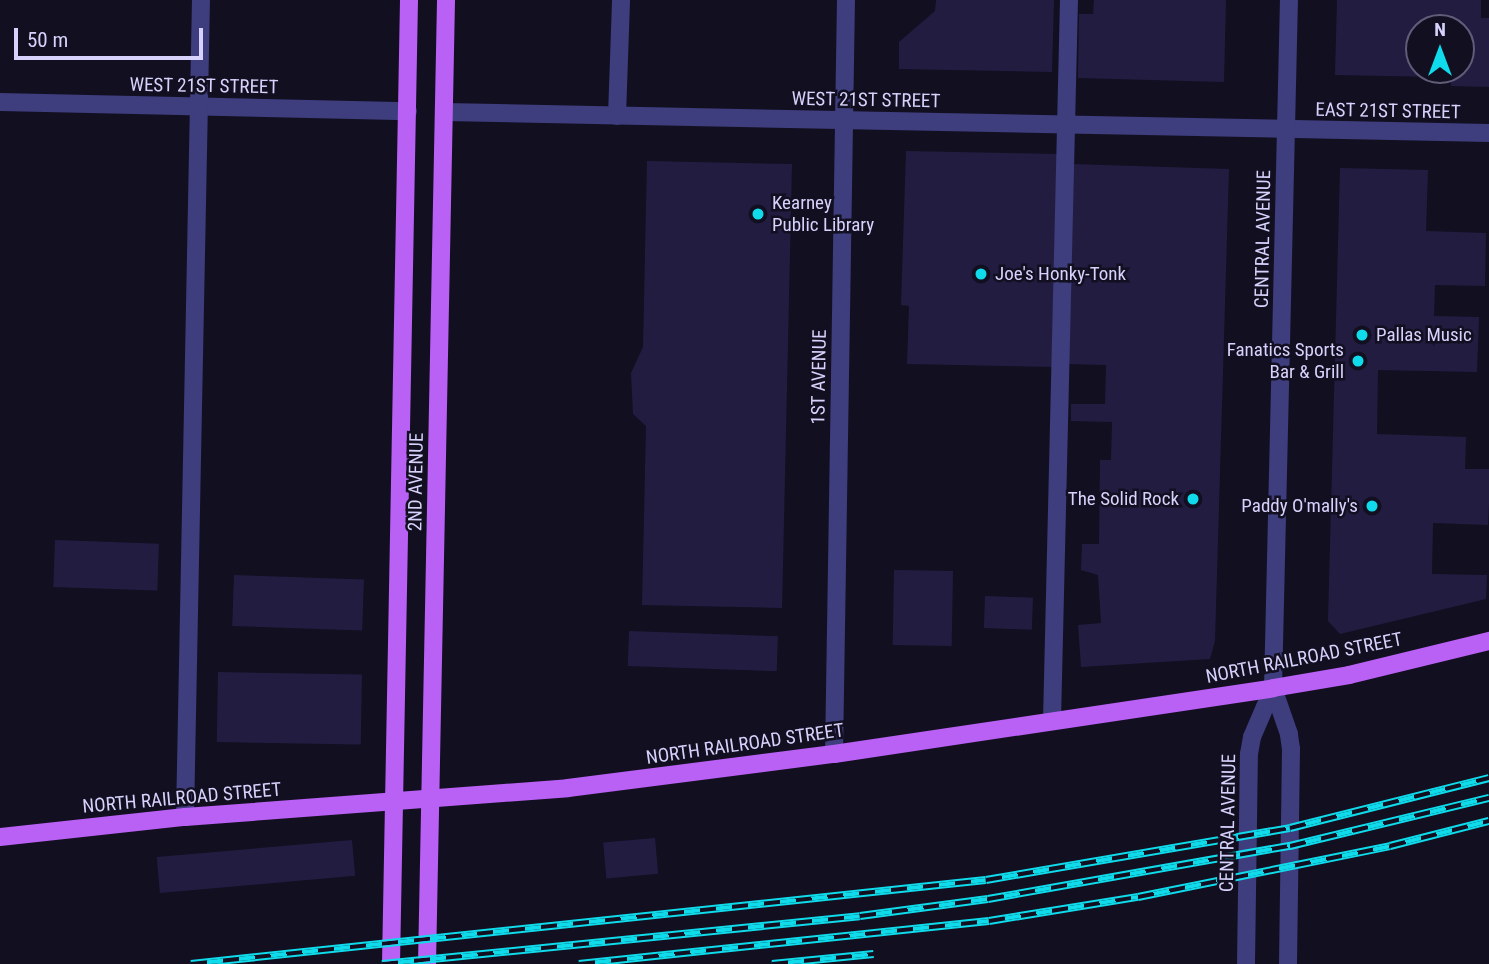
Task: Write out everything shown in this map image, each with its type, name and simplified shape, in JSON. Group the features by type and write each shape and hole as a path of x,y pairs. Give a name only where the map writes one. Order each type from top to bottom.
{"main road":[{"name":"2ND AVENUE","path":"391,964 409,0"},
{"name":"2ND AVENUE","path":"427,964 446,0"},
{"name":"NORTH RAILROAD STREET","path":"0,837 185,817 568,788 834,754 1349,675 1489,641"}],"street":[{"path":"185,817 201,0"},
{"path":"617,116 621,0"},
{"name":"1ST AVENUE","path":"834,754 846,0"},
{"path":"1052,721 1069,0"},
{"name":"CENTRAL AVENUE","path":"1288,964 1291,749 1289,734 1273,688 1289,0"},
{"name":"WEST 21ST STREET","path":"0,102 408,111"},
{"name":"WEST 21ST STREET","path":"444,112 1287,130"},
{"name":"EAST 21ST STREET","path":"1287,130 1489,133"},
{"name":"CENTRAL AVENUE","path":"1246,964 1250,754 1252,737 1273,688"}],"building":[{"path":"936,0 1054,0 1052,72 899,69 899,42 935,11"},
{"path":"1094,0 1226,0 1224,82 1078,78 1079,14 1093,14"},
{"path":"1337,0 1481,0 1481,18 1489,18 1489,87 1451,86 1475,84 1475,14 1405,14 1405,76 1335,75"},
{"name":"Joe's Honky-Tonk","path":"906,151 1061,154 1058,367 907,364 909,306 901,305"},
{"path":"647,161 792,164 782,608 642,605 646,426 633,414 631,373 643,347"},
{"path":"1073,164 1229,169 1215,641 1210,659 1081,667 1078,625 1101,623 1098,575 1081,570 1082,544 1099,544 1100,460 1111,460 1112,422 1071,421 1071,404 1105,404 1106,365 1067,364"},
{"path":"1340,168 1428,170 1426,231 1486,233 1485,286 1435,285 1434,316 1479,317 1477,372 1378,370 1377,434 1466,437 1465,469 1489,469 1489,503 1488,525 1433,523 1432,574 1487,575 1486,599 1340,634 1328,621"},
{"path":"55,540 159,544 157,591 53,587"},
{"path":"894,570 953,571 952,646 893,645"},
{"path":"234,575 364,580 362,631 232,626"},
{"path":"985,596 1033,598 1032,630 984,628"},
{"path":"629,631 778,636 777,671 628,666"},
{"path":"218,672 362,675 361,745 217,742"},
{"path":"655,838 658,874 606,878 603,843"},
{"path":"352,840 355,876 160,893 157,857"}],"railway":[{"path":"191,964 986,880 1290,828 1489,778"},
{"path":"382,964 860,916 988,899 1290,846 1489,798"},
{"path":"579,964 989,921 1138,897 1390,846 1489,821"},
{"path":"772,964 874,954"}],"place":[{"name":"Kearney Public Library","path":"758,214"},
{"name":"Joe's Honky-Tonk","path":"981,274"},
{"name":"Pallas Music","path":"1362,335"},
{"name":"Fanatics Sports Bar & Grill","path":"1358,361"},
{"name":"The Solid Rock","path":"1193,499"},
{"name":"Paddy O'mally's","path":"1372,506"}]}
